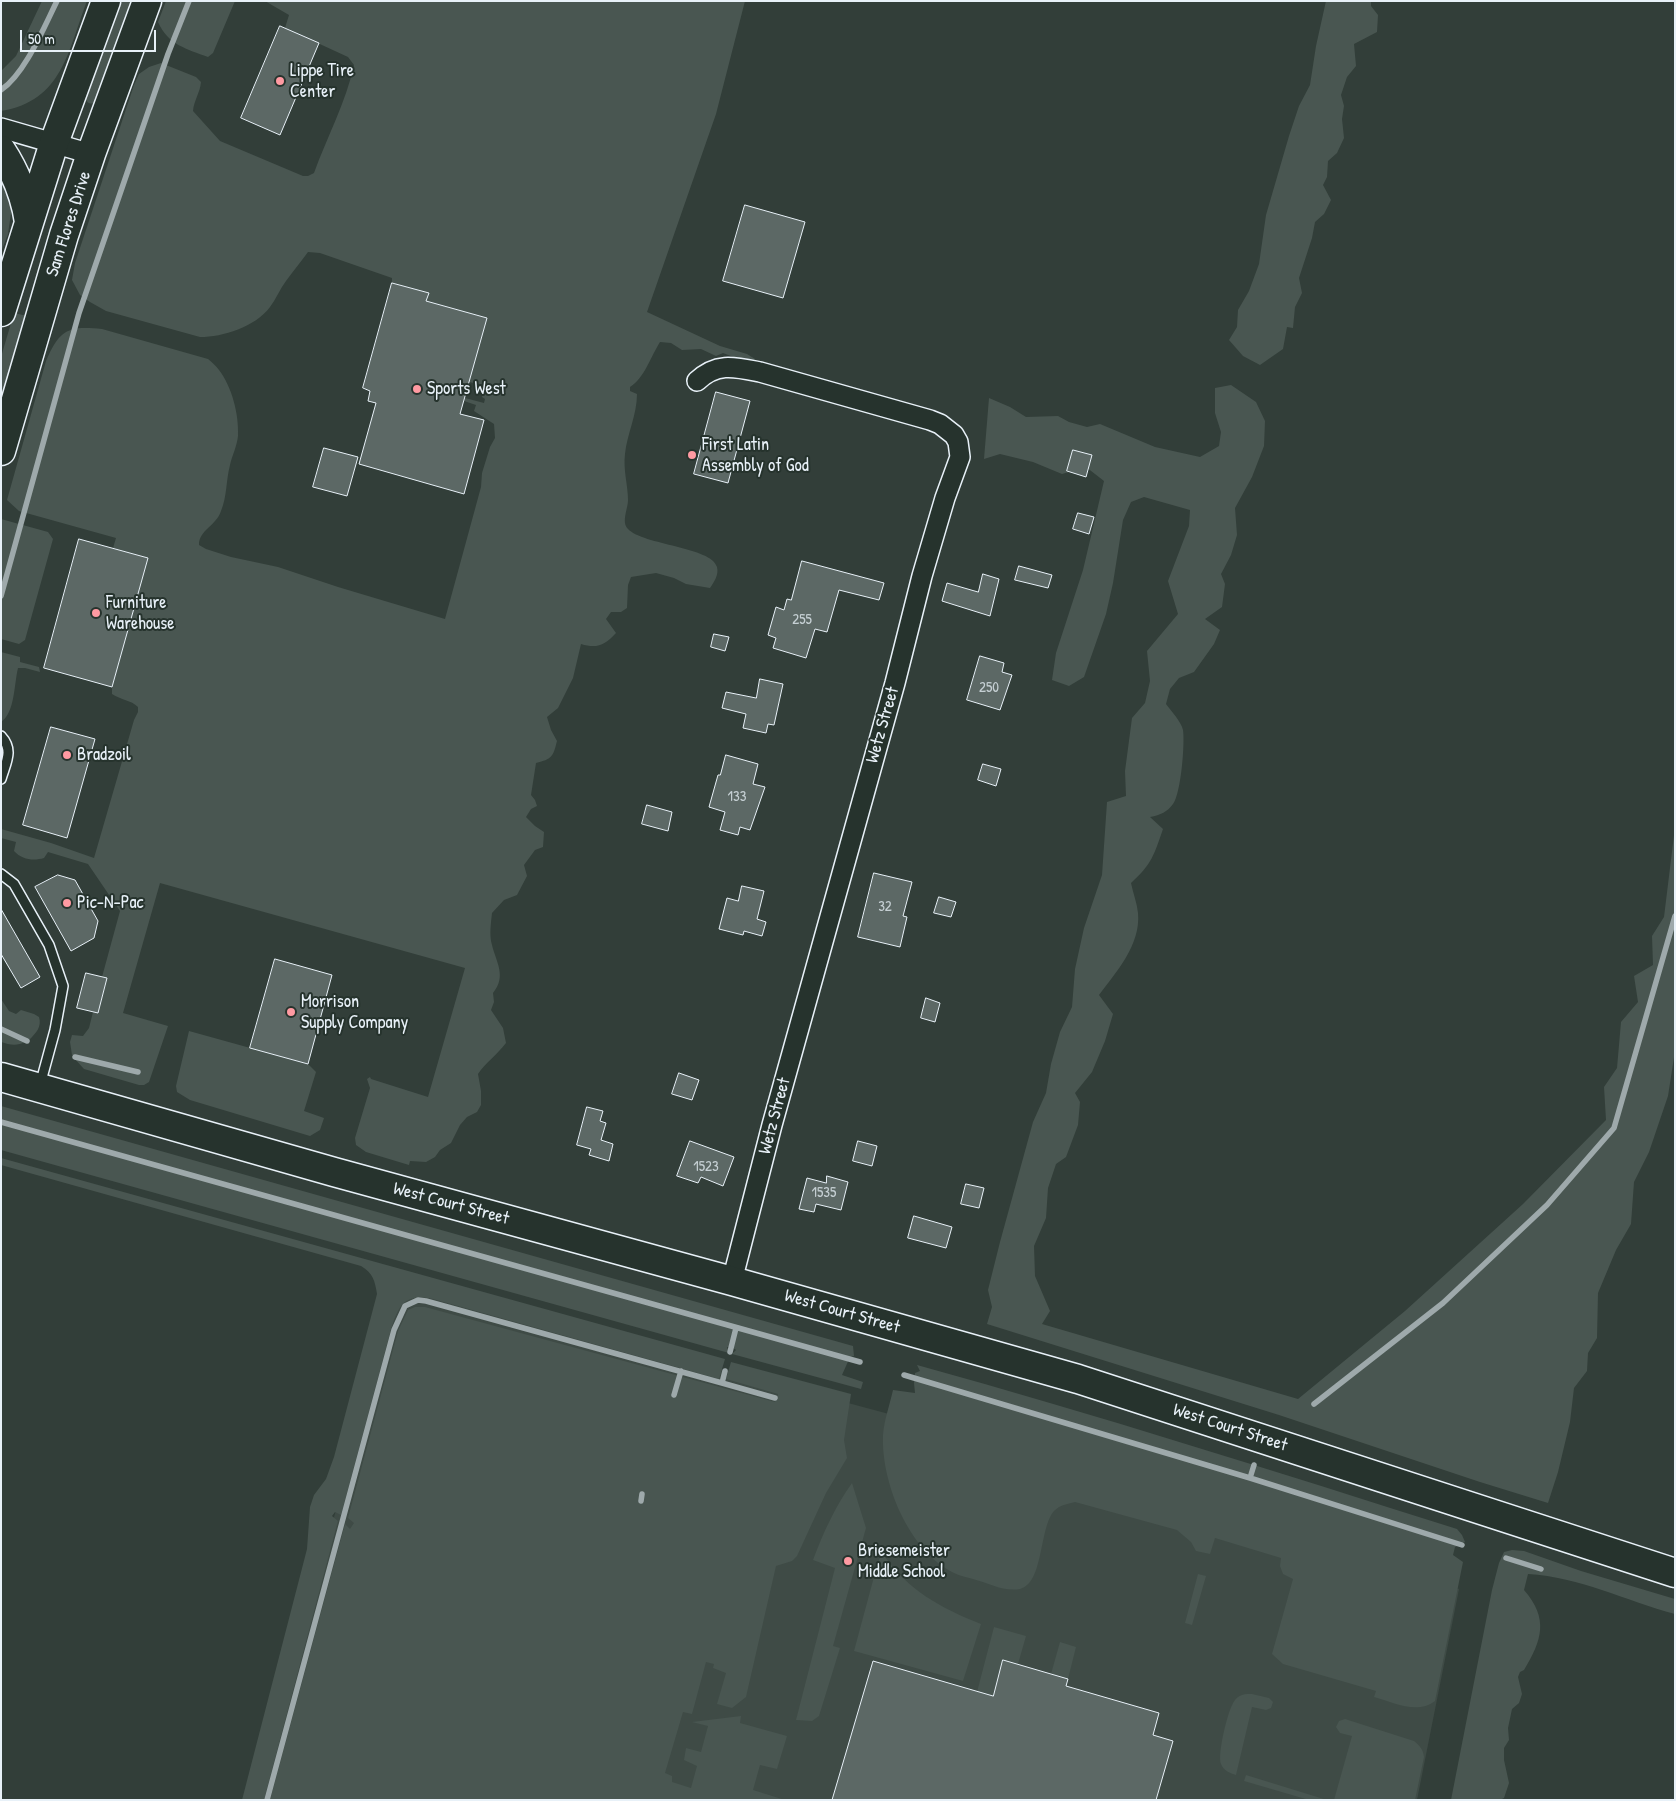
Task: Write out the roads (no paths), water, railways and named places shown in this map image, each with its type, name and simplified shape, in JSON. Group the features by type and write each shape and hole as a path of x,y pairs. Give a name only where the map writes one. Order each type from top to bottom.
{"main road":[{"path":"1,312 54,143 106,1"},
{"name":"Sam Flores Drive","path":"1,451 64,235 146,1"},
{"path":"1,150 20,184 26,201 29,222"},
{"name":"West Court Street","path":"2,1077 334,1172 732,1281 1078,1379 1675,1573"}],"street":[{"path":"1,128 92,154"},
{"name":"Wetz Street","path":"697,381 707,372 717,368 738,368 760,372 930,420 940,424 954,435 958,442 960,457 945,498 922,576 895,684 772,1125 732,1281"}],"lane":[{"path":"1,736 8,744 9,751 1,779"},
{"path":"1,874 14,884 49,945 63,986 55,1030 39,1088"}],"waterway":[{"path":"1,90 10,83 26,62 57,1"},
{"path":"1,596 79,313 168,54 189,1"},
{"path":"1314,1404 1443,1303 1547,1205 1614,1128 1675,916"},
{"path":"1,1029 27,1041"},
{"path":"75,1057 138,1072"},
{"path":"1,1122 860,1362"},
{"path":"267,1800 394,1330 405,1306 418,1300 426,1301 722,1383 725,1371"},
{"path":"730,1352 736,1328"},
{"path":"674,1395 681,1371"},
{"path":"904,1375 1250,1478 1462,1545"},
{"path":"722,1383 775,1398"},
{"path":"1250,1478 1254,1465"},
{"path":"641,1501 642,1494"},
{"path":"1506,1558 1541,1569"}],"place":[{"name":"Lippe Tire Center","path":"280,81"},
{"name":"Sports West","path":"417,389"},
{"name":"First Latin Assembly of God","path":"692,455"},
{"name":"Furniture Warehouse","path":"96,613"},
{"name":"Bradzoil","path":"67,755"},
{"name":"Pic-N-Pac","path":"67,903"},
{"name":"Morrison Supply Company","path":"291,1012"},
{"name":"Briesemeister Middle School","path":"848,1561"}]}
